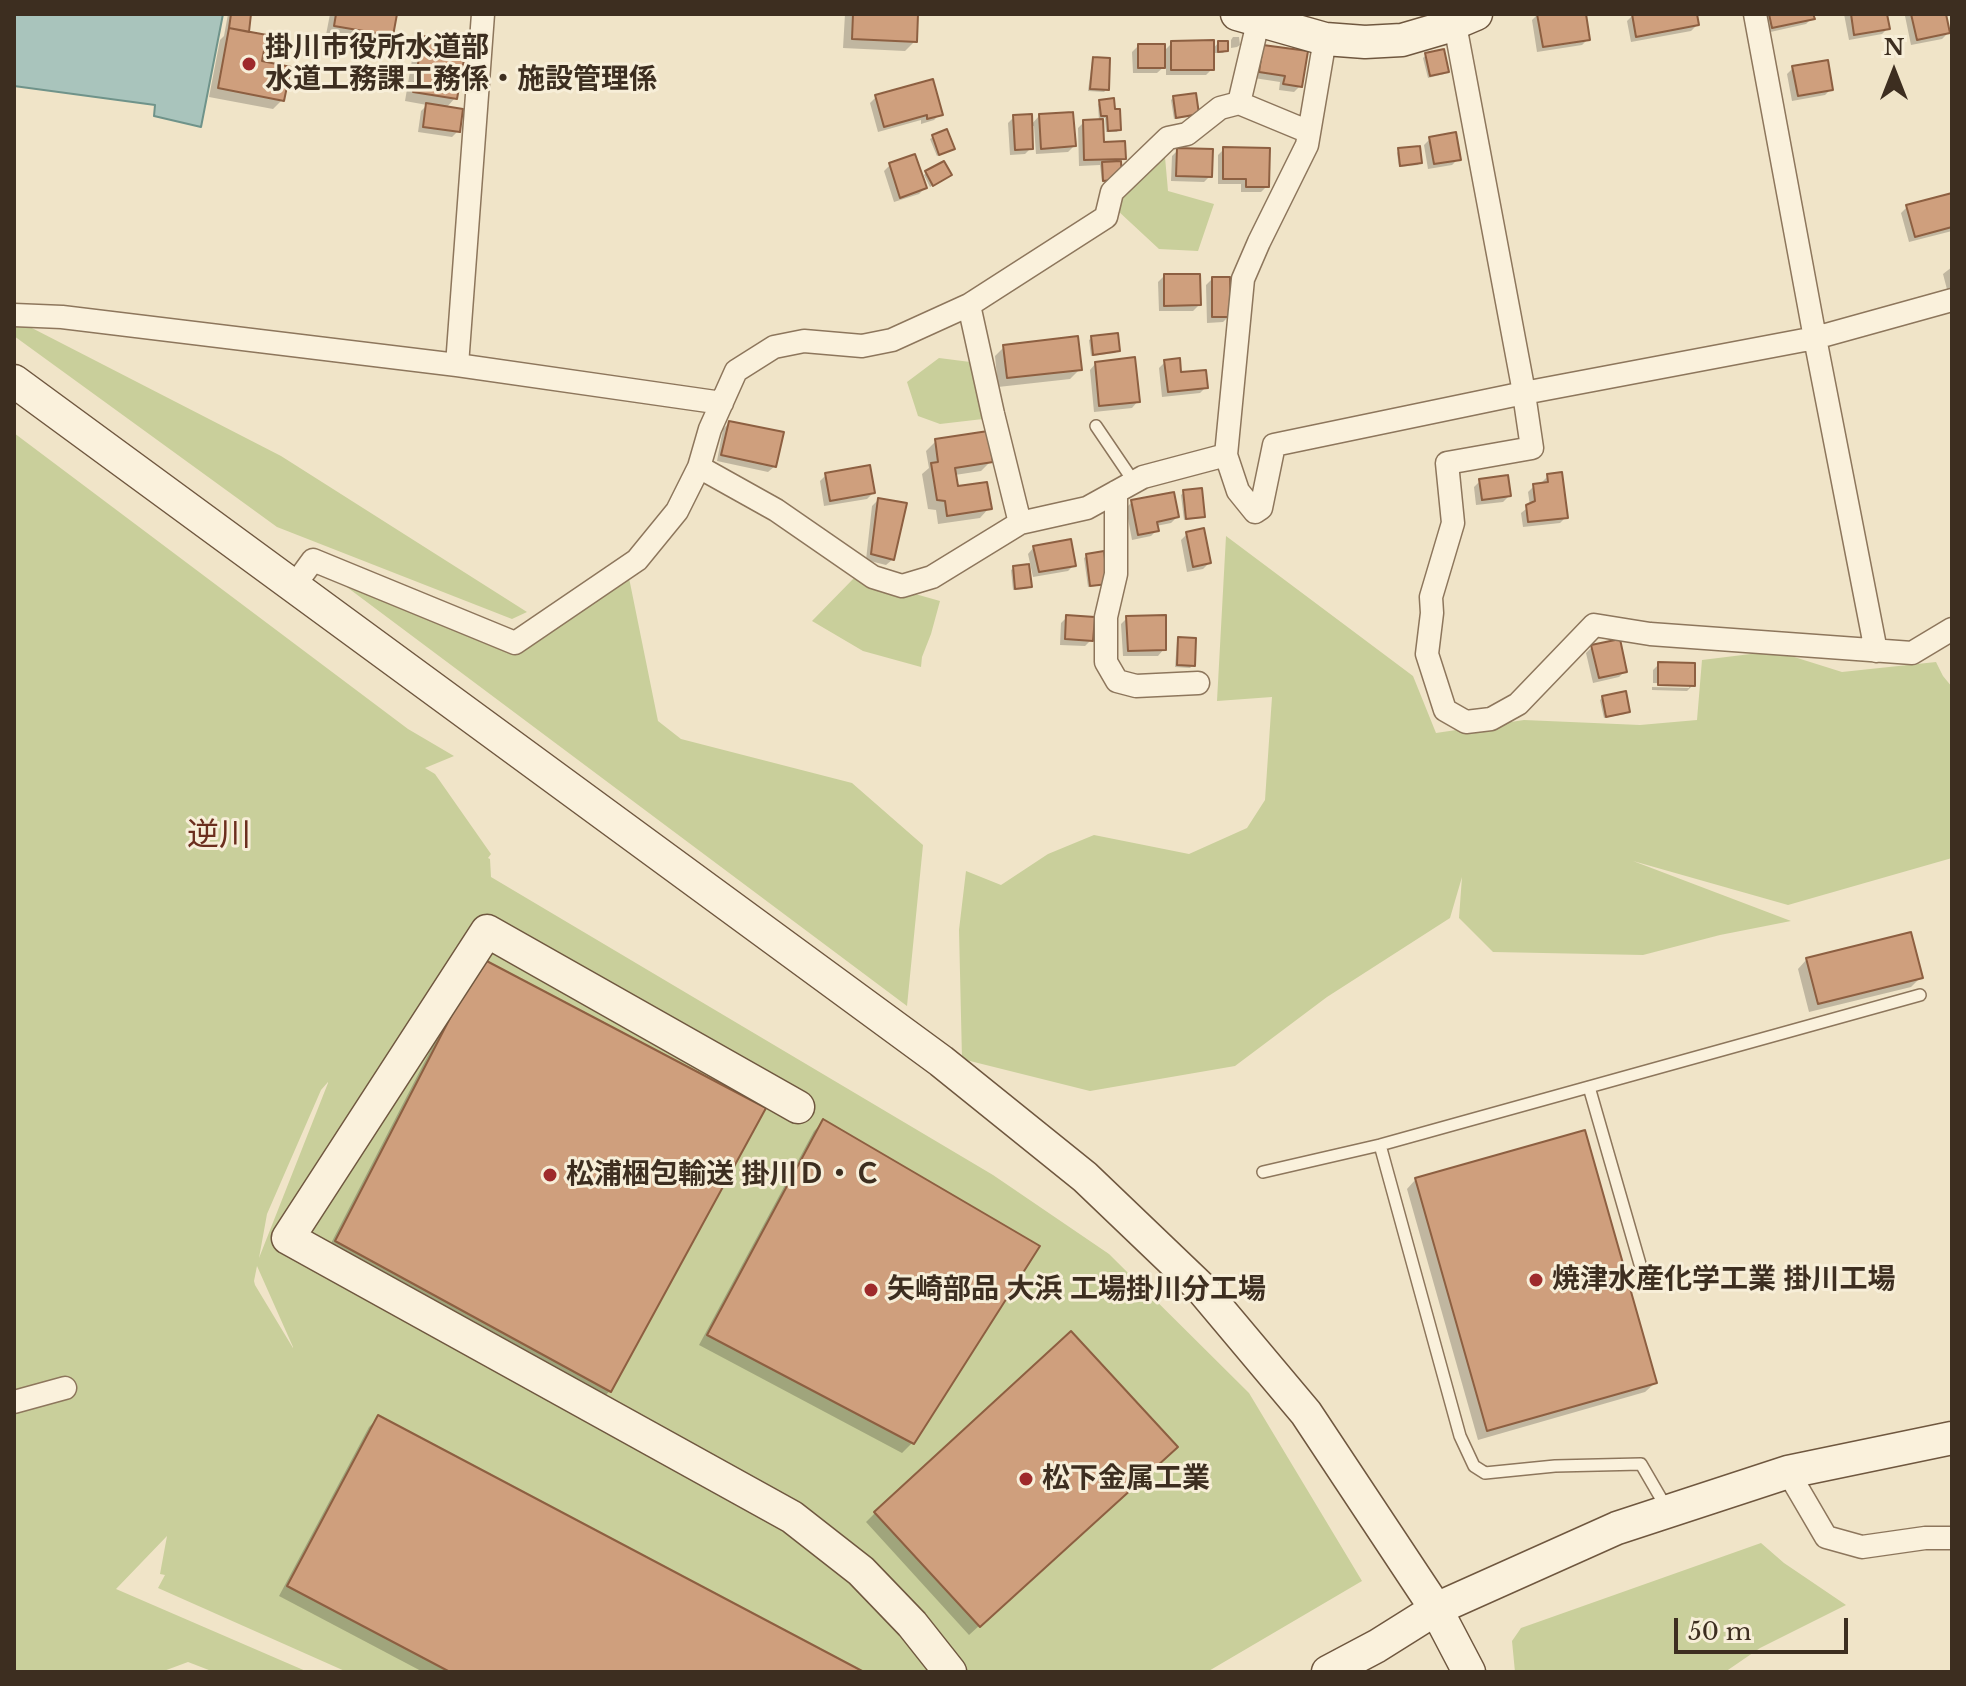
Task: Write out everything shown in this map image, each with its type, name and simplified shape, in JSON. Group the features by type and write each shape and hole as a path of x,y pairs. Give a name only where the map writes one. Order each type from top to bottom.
{"street":[{"path":"457,365 483,14"},
{"path":"1755,14 1876,651"},
{"path":"1239,103 1252,16 1325,39 1365,42 1402,40 1461,17 1532,448 1447,463 1453,523 1431,597 1427,654 1445,710 1466,722 1491,719 1518,704 1594,625 1650,634 1912,653 1952,629"},
{"path":"1325,39 1307,145 1243,279 1226,455 1238,491 1255,512 1261,508 1274,445 1524,393 1815,338 1952,300"},
{"path":"294,586 313,560 515,643 637,560 677,511 699,467 710,429 736,371 774,347 804,341 862,346 892,340 969,305 1106,217 1112,192 1168,138 1187,134 1220,108 1239,103 1309,132"},
{"path":"969,305 1020,523"},
{"path":"14,315 62,317 457,365 722,403"},
{"path":"14,381 941,1061 1085,1177 1201,1288 1306,1413 1436,1609 1469,1672"},
{"path":"699,467 776,510 873,577 902,586 932,577 1020,523 1087,508 1143,477 1226,455"},
{"path":"1125,487 1116,574 1106,617 1106,662 1117,681 1136,686 1198,683"},
{"path":"798,1107 487,931 288,1238 792,1517 861,1571 912,1624 950,1672"},
{"path":"14,1402 65,1388"},
{"path":"1328,1672 1436,1609 1617,1528 1788,1472 1952,1438"},
{"path":"1788,1472 1826,1537 1862,1547 1925,1538 1952,1538"}],"lane":[{"path":"1096,426 1125,487"},
{"path":"1263,1172 1380,1145 1920,995"},
{"path":"1589,1087 1644,1278"},
{"path":"1380,1145 1460,1436 1474,1466 1485,1473 1555,1466 1641,1464 1668,1511"}],"green space":[{"path":"1165,157 1168,191 1214,204 1198,251 1159,249 1117,210 1128,184"},
{"path":"14,324 28,326 281,456 527,612 512,619 277,527 14,336"},
{"path":"939,358 978,363 983,419 940,424 918,416 907,382"},
{"path":"14,433 408,729 454,756 425,768 435,774 491,854 488,858 491,877 993,1175 1109,1254 1249,1393 1362,1581 1207,1672 347,1672 158,1588 165,1575 160,1574 167,1536 116,1589 308,1672 214,1672 188,1662 161,1672 14,1672","holes":["328,1083 259,1258 267,1214 321,1090","257,1266 293,1347 293,1348 255,1285"]},
{"path":"1226,536 1413,676 1436,733 1524,720 1640,725 1697,720 1702,660 1775,651 1842,672 1936,662 1952,687 1952,858 1788,905 1633,861 1791,921 1643,955 1493,952 1459,918 1462,877 1450,918 1327,997 1235,1066 1090,1091 962,1059 959,930 966,871 1001,885 1048,854 1094,835 1189,854 1247,828 1265,800 1272,697 1217,701"},
{"path":"328,573 519,648 628,573 658,721 681,739 852,783 923,845 907,1006"},
{"path":"855,577 940,601 921,667 863,651 812,621"},
{"path":"1761,1543 1784,1563 1846,1605 1760,1648 1725,1672 1515,1672 1512,1641 1521,1628"}],"water":[{"path":"14,14 223,14 201,127 154,116 155,105 14,86"}],"building":[{"path":"231,14 251,14 249,32 229,28"},
{"path":"336,14 397,14 393,36 334,26"},
{"path":"853,14 918,14 917,42 852,39"},
{"path":"1537,14 1586,14 1590,40 1543,47"},
{"path":"1632,14 1697,14 1699,25 1636,37"},
{"path":"1769,14 1813,14 1815,19 1772,28"},
{"path":"1851,14 1887,14 1890,29 1854,35"},
{"path":"1911,14 1946,14 1950,33 1917,40"},
{"name":"掛川市役所水道部 水道工務課工務係・施設管理係","path":"229,28 267,35 262,61 291,67 284,101 218,88"},
{"path":"423,36 467,43 457,99 413,92"},
{"path":"1214,40 1214,70 1171,70 1171,41"},
{"path":"1218,41 1228,41 1228,51 1218,52"},
{"path":"1138,44 1165,44 1165,68 1138,68"},
{"path":"1263,45 1308,51 1302,87 1283,84 1285,76 1259,72"},
{"path":"1444,49 1449,72 1430,76 1425,53"},
{"path":"1093,57 1110,58 1109,90 1090,89"},
{"path":"1828,60 1833,90 1798,96 1792,66"},
{"path":"933,79 943,115 927,119 927,115 884,127 875,95"},
{"path":"1196,93 1199,114 1176,118 1173,96"},
{"path":"1114,98 1115,109 1120,109 1121,130 1108,131 1107,116 1101,116 1099,100"},
{"path":"426,103 463,109 460,132 423,127"},
{"path":"1073,112 1076,146 1041,149 1039,114"},
{"path":"1032,114 1033,149 1015,150 1013,115"},
{"path":"1103,119 1104,142 1125,141 1126,159 1084,160 1083,120"},
{"path":"947,129 955,149 939,155 932,135"},
{"path":"1456,132 1461,160 1434,164 1429,137"},
{"path":"1420,146 1422,163 1400,166 1398,148"},
{"path":"1223,147 1270,148 1269,187 1246,187 1246,179 1223,179"},
{"path":"1177,148 1213,149 1212,177 1176,176"},
{"path":"915,154 927,188 900,198 889,163"},
{"path":"944,161 952,175 933,186 925,171"},
{"path":"1121,161 1122,179 1103,181 1102,162"},
{"path":"1952,193 1952,227 1915,237 1906,205"},
{"path":"1164,274 1200,274 1201,305 1164,306"},
{"path":"1212,277 1230,277 1231,317 1212,317"},
{"path":"1118,333 1120,351 1093,355 1091,336"},
{"path":"1078,336 1082,370 1007,378 1003,345"},
{"path":"1135,357 1140,402 1099,406 1095,362"},
{"path":"1180,358 1181,372 1206,370 1208,388 1168,392 1164,360"},
{"path":"729,421 784,432 776,467 721,455"},
{"path":"988,431 993,462 955,468 958,486 987,482 992,509 947,516 945,501 937,500 931,463 938,462 935,439"},
{"path":"870,465 875,493 830,501 825,473"},
{"path":"1562,472 1568,518 1528,522 1526,505 1535,501 1533,484 1548,482 1547,474"},
{"path":"1508,475 1511,496 1482,500 1479,479"},
{"path":"1202,488 1205,517 1186,519 1183,490"},
{"path":"1174,492 1179,517 1157,522 1159,531 1138,535 1131,500"},
{"path":"878,498 907,503 894,560 871,554"},
{"path":"1204,528 1211,563 1193,567 1186,532"},
{"path":"1071,539 1076,566 1039,572 1033,546"},
{"path":"1104,551 1108,584 1090,586 1086,554"},
{"path":"1029,564 1032,587 1015,589 1013,566"},
{"path":"1066,615 1095,617 1093,641 1065,639"},
{"path":"1166,615 1166,650 1128,651 1126,616"},
{"path":"1178,637 1196,638 1195,666 1177,665"},
{"path":"1620,639 1627,672 1599,678 1591,645"},
{"path":"1658,662 1695,663 1695,686 1658,685"},
{"path":"1626,691 1630,712 1606,717 1602,696"},
{"path":"1911,932 1923,978 1818,1004 1806,958"},
{"name":"松浦梱包輸送 掛川Ｄ・Ｃ","path":"481,958 766,1108 611,1392 335,1241"},
{"name":"矢崎部品 大浜 工場掛川分工場","path":"823,1119 1040,1246 914,1444 707,1335"},
{"name":"焼津水産化学工業 掛川工場","path":"1585,1130 1657,1383 1487,1431 1415,1178"},
{"name":"松下金属工業","path":"1071,1331 1178,1447 980,1627 874,1512"},
{"path":"378,1415 864,1672 450,1672 287,1586"}],"place":[{"name":"掛川市役所水道部 水道工務課工務係・施設管理係","path":"249,64"},
{"name":"松浦梱包輸送 掛川Ｄ・Ｃ","path":"550,1175"},
{"name":"焼津水産化学工業 掛川工場","path":"1536,1280"},
{"name":"矢崎部品 大浜 工場掛川分工場","path":"871,1290"},
{"name":"松下金属工業","path":"1026,1479"}],"district":[{"name":"逆川","path":"219,836"}]}
